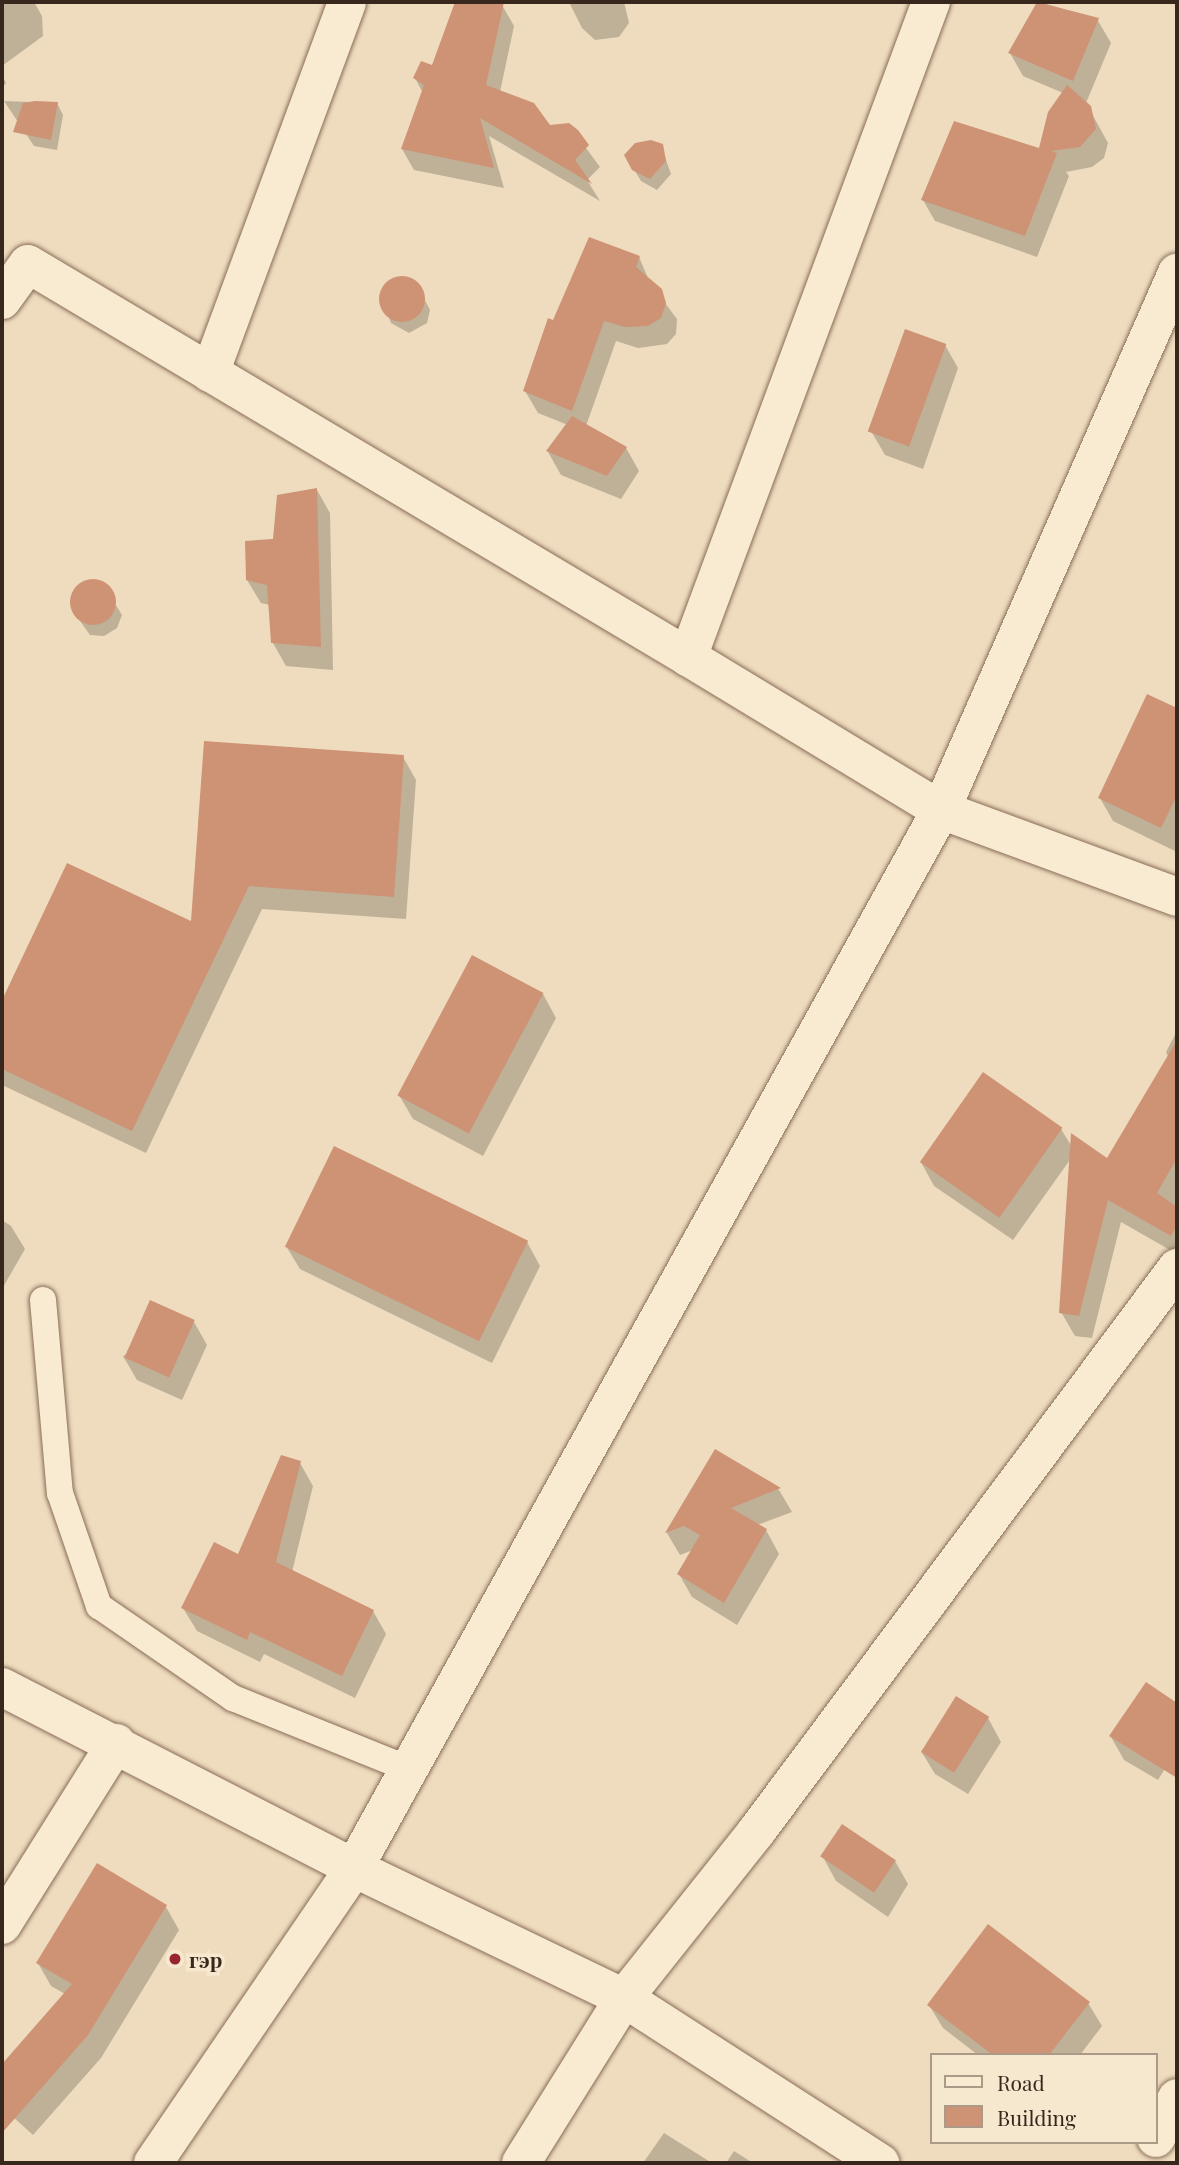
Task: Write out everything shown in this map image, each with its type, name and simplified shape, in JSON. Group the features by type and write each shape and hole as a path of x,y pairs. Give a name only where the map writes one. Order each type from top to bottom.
{"street":[{"path":"210,373 347,2"},
{"path":"688,657 931,2"},
{"path":"2,300 27,264 941,810 1177,897"},
{"path":"153,2163 354,1868 941,810 1177,273"},
{"path":"521,2163 624,1998 756,1832 1177,1269"},
{"path":"2,1687 116,1742 354,1868 624,1998 841,2151 880,2163"},
{"path":"2,1925 116,1742"},
{"path":"1158,2134 1177,2098"},
{"path":"1143,2163 1153,2144"}],"lane":[{"path":"43,1300 60,1493 99,1606 233,1698 409,1769"}],"building":[{"path":"455,2 504,2 486,85 534,103 550,125 569,123 578,130 589,145 575,160 592,184 480,118 494,168 401,149 424,85 413,78 421,61 432,65"},
{"path":"1037,2 1099,18 1073,81 1008,53"},
{"path":"1067,85 1091,106 1096,129 1080,147 1051,151 1057,153 1025,236 921,200 954,121 1039,148 1048,112"},
{"path":"58,102 51,140 13,132 23,103"},
{"path":"651,140 663,144 666,161 650,179 632,170 624,155 635,143"},
{"path":"589,237 640,256 636,267 662,289 666,303 661,318 648,326 625,327 604,321 572,411 523,391 548,318 553,320"},
{"path":"402,276 418,283 425,299 418,315 402,322 386,315 379,299 386,283"},
{"path":"905,329 946,344 909,446 868,431"},
{"path":"572,416 627,447 607,476 546,451"},
{"path":"317,488 321,647 271,643 267,585 246,580 245,541 273,539 277,495"},
{"path":"93,579 102,580 109,586 115,593 115,611 109,618 102,624 93,625 84,624 77,618 71,611 70,602 71,593 77,586 84,580"},
{"path":"1147,694 1177,708 1177,795 1161,828 1098,798"},
{"path":"204,741 404,755 394,897 249,886 132,1131 2,1069 2,1000 67,863 191,921"},
{"path":"472,955 544,993 469,1133 397,1095"},
{"path":"1177,1040 1177,1158 1157,1193 1177,1207 1177,1225 1171,1236 1108,1200 1079,1316 1059,1313 1071,1133 1107,1158"},
{"path":"983,1072 1062,1128 999,1218 920,1162"},
{"path":"334,1146 528,1241 479,1341 285,1247"},
{"path":"150,1300 195,1320 169,1377 124,1358"},
{"path":"715,1449 781,1488 731,1508 767,1529 724,1603 677,1574 700,1535 684,1526 665,1533"},
{"path":"281,1455 301,1461 276,1562 374,1610 342,1676 250,1632 247,1640 181,1608 214,1542 238,1554"},
{"path":"1146,1682 1177,1703 1177,1778 1109,1736"},
{"path":"956,1696 989,1717 954,1773 921,1752"},
{"path":"842,1824 896,1860 874,1893 820,1856"},
{"path":"97,1863 167,1905 88,2035 2,2133 2,2064 72,1984 36,1963"},
{"path":"988,1924 1090,2002 1051,2053 990,2053 927,2005"}],"place":[{"name":"гэр","path":"175,1959"}]}
